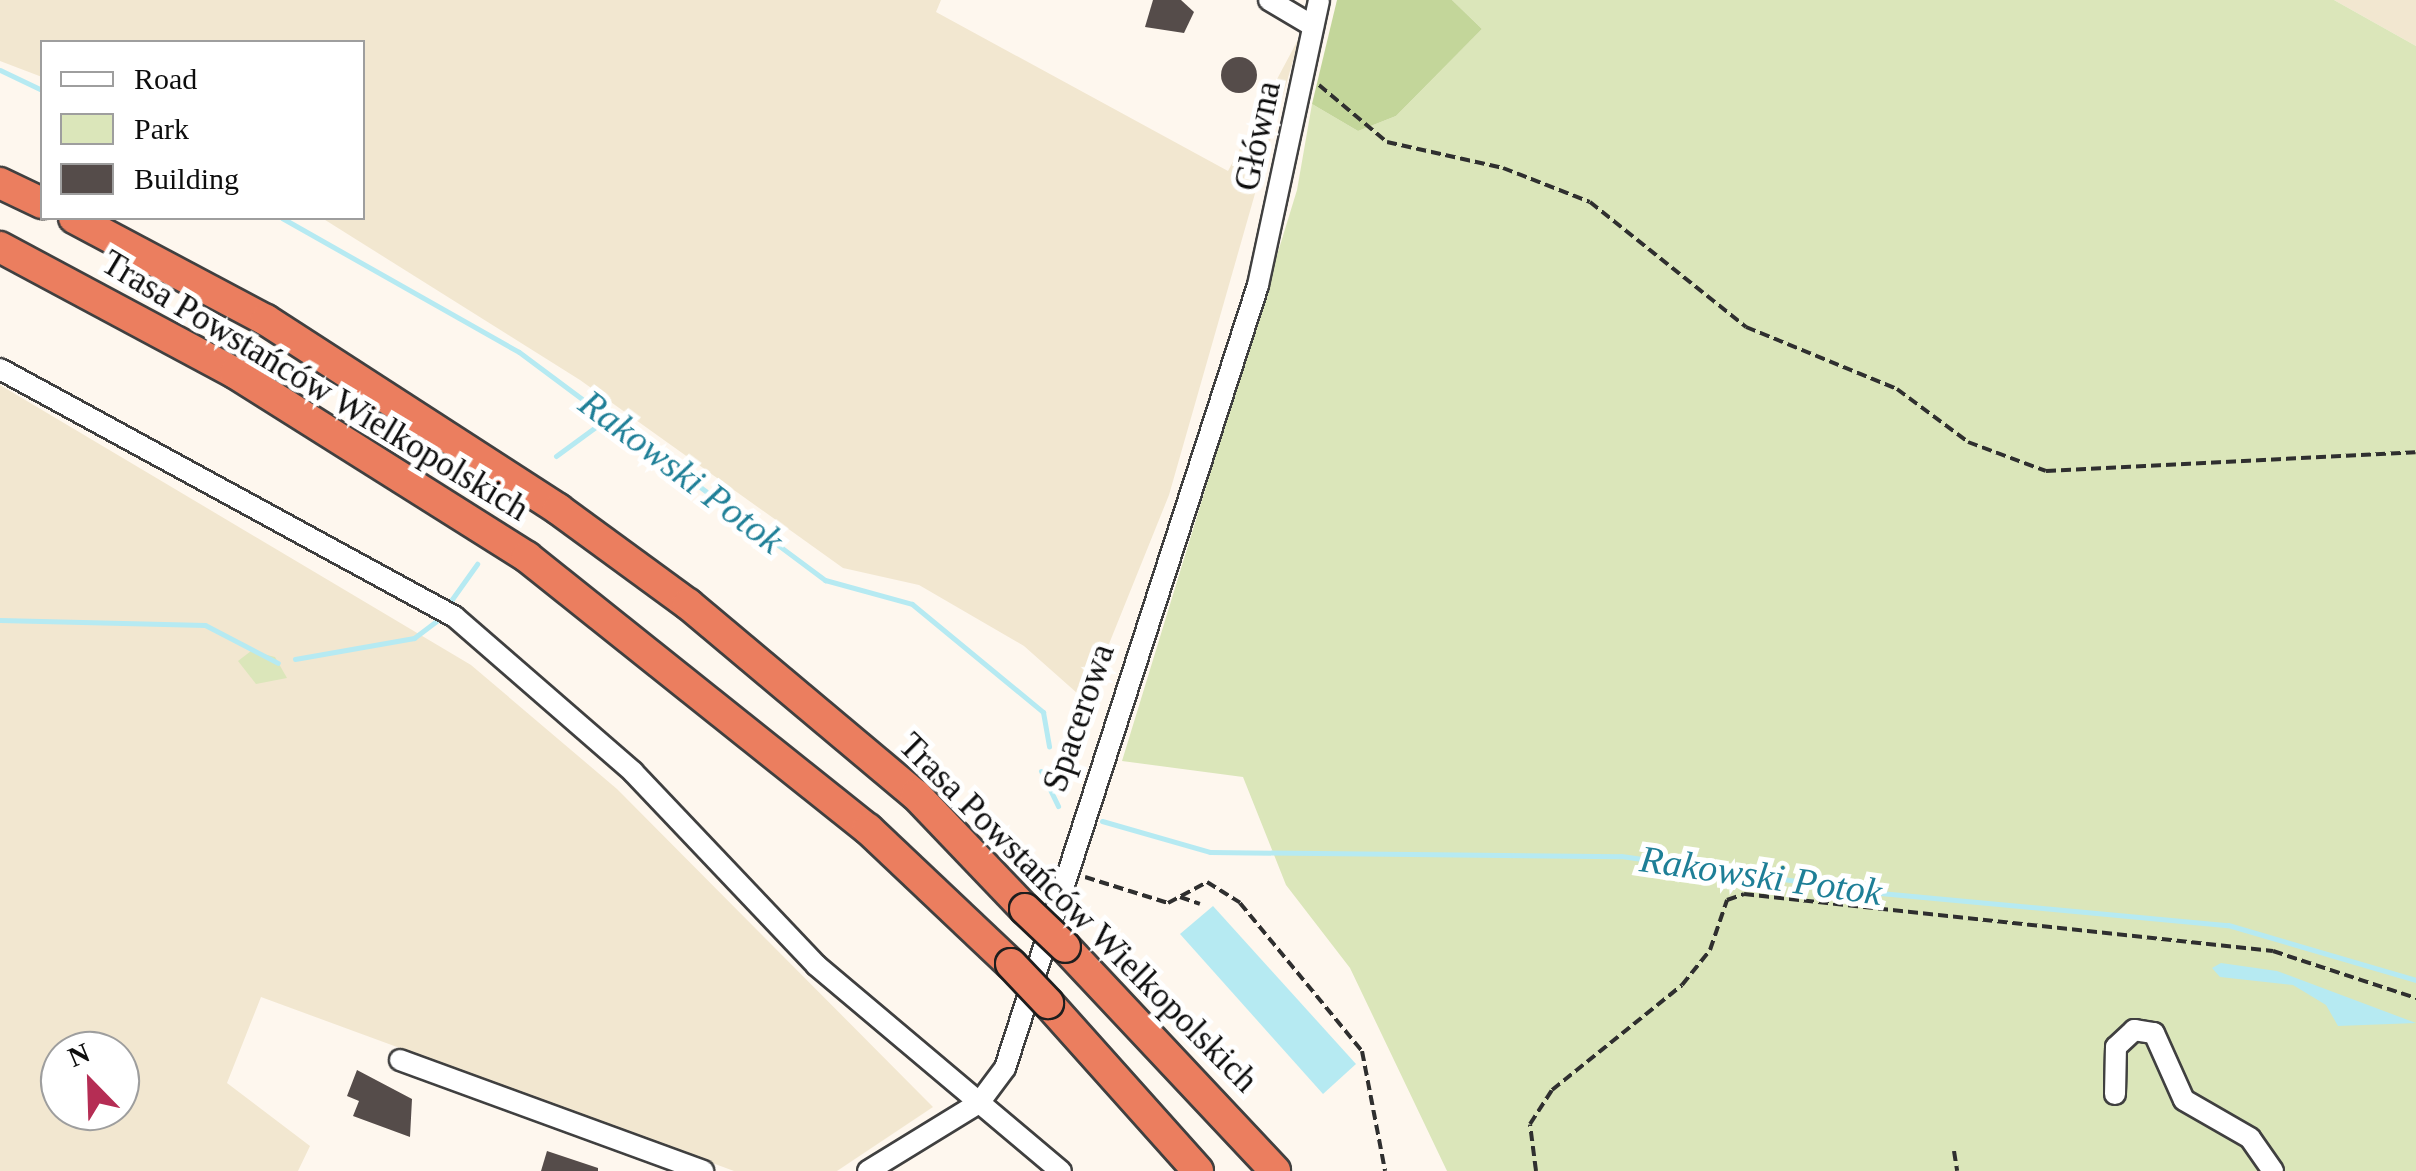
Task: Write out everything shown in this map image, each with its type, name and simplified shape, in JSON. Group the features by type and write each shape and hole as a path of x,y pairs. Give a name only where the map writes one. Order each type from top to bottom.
{"highway":[{"path":"0,182 40,201"},
{"name":"Trasa Powstańców Wielkopolskich","path":"78,220 266,320 558,509 916,795 1275,1171"},
{"name":"Trasa Powstańców Wielkopolskich","path":"0,247 235,373 527,557 839,805 1011,964 1198,1171"}],"street":[{"path":"1269,0 1314,26"},
{"name":"Główna","path":"1258,285 1319,0"},
{"name":"Spacerowa","path":"868,1171 979,1103 1005,1068 1062,868 1258,285"},
{"path":"0,369 455,617 632,772 816,965 1061,1171"},
{"path":"2115,1094 2116,1046 2134,1030 2154,1033 2184,1100 2250,1138 2273,1171"},
{"path":"400,1060 703,1171"}],"path":[{"path":"1305,71 1387,142 1503,168 1590,202 1746,327 1896,390 1968,442 2046,470 2416,452"},
{"path":"1062,868 1136,898 1180,897 1200,904"},
{"path":"1180,897 1206,882 1240,903 1362,1051 1385,1171"},
{"path":"1536,1171 1530,1124 1552,1090 1682,986 1710,950 1727,900 1744,894 2273,951 2416,998"},
{"path":"1954,1151 1957,1171"}],"shaded area":[{"path":"0,0 941,0 936,12 1228,171 1300,36 1169,495 1086,701 1024,646 919,585 843,568 580,380 325,220 365,220 365,40 40,40 40,76 0,61"},
{"path":"2334,0 2416,0 2416,46"},
{"path":"0,385 471,665 617,789 933,1107 837,1171 734,1171 261,997 227,1083 310,1146 298,1171 0,1171"}],"green space":[{"path":"1337,0 1452,0 1482,29 1396,116 1358,131 1312,104"},
{"path":"1452,0 2334,0 2416,46 2416,1171 1447,1171 1350,968 1286,885 1243,777 1122,761 1297,190 1312,104 1358,131 1396,116 1482,29"},
{"path":"251,651 275,657 287,678 256,684 238,661"}],"water":[{"path":"1213,906 1356,1064 1323,1094 1180,934"},
{"path":"2221,963 2277,971 2416,1023 2338,1026 2326,1005 2293,985 2220,977 2212,968"}],"building":[{"path":"1153,0 1181,0 1194,12 1184,33 1145,27"},
{"path":"1239,57 1252,62 1257,75 1252,88 1239,93 1226,88 1221,75 1226,62"},
{"path":"357,1070 412,1099 410,1137 353,1116 359,1101 347,1096"},
{"path":"547,1151 598,1168 598,1171 541,1171"}],"waterway":[{"name":"Rakowski Potok","path":"0,70 40,89"},
{"name":"Rakowski Potok","path":"286,220 519,352 825,580 912,604 1043,712 1049,746"},
{"path":"556,456 609,417"},
{"path":"450,602 477,564"},
{"path":"295,659 414,638 439,619"},
{"path":"0,620 205,625 278,663"},
{"name":"Rakowski Potok","path":"1041,771 1058,806"},
{"name":"Rakowski Potok","path":"1102,821 1210,852 1621,856 1880,893 2228,925 2416,980"}]}
